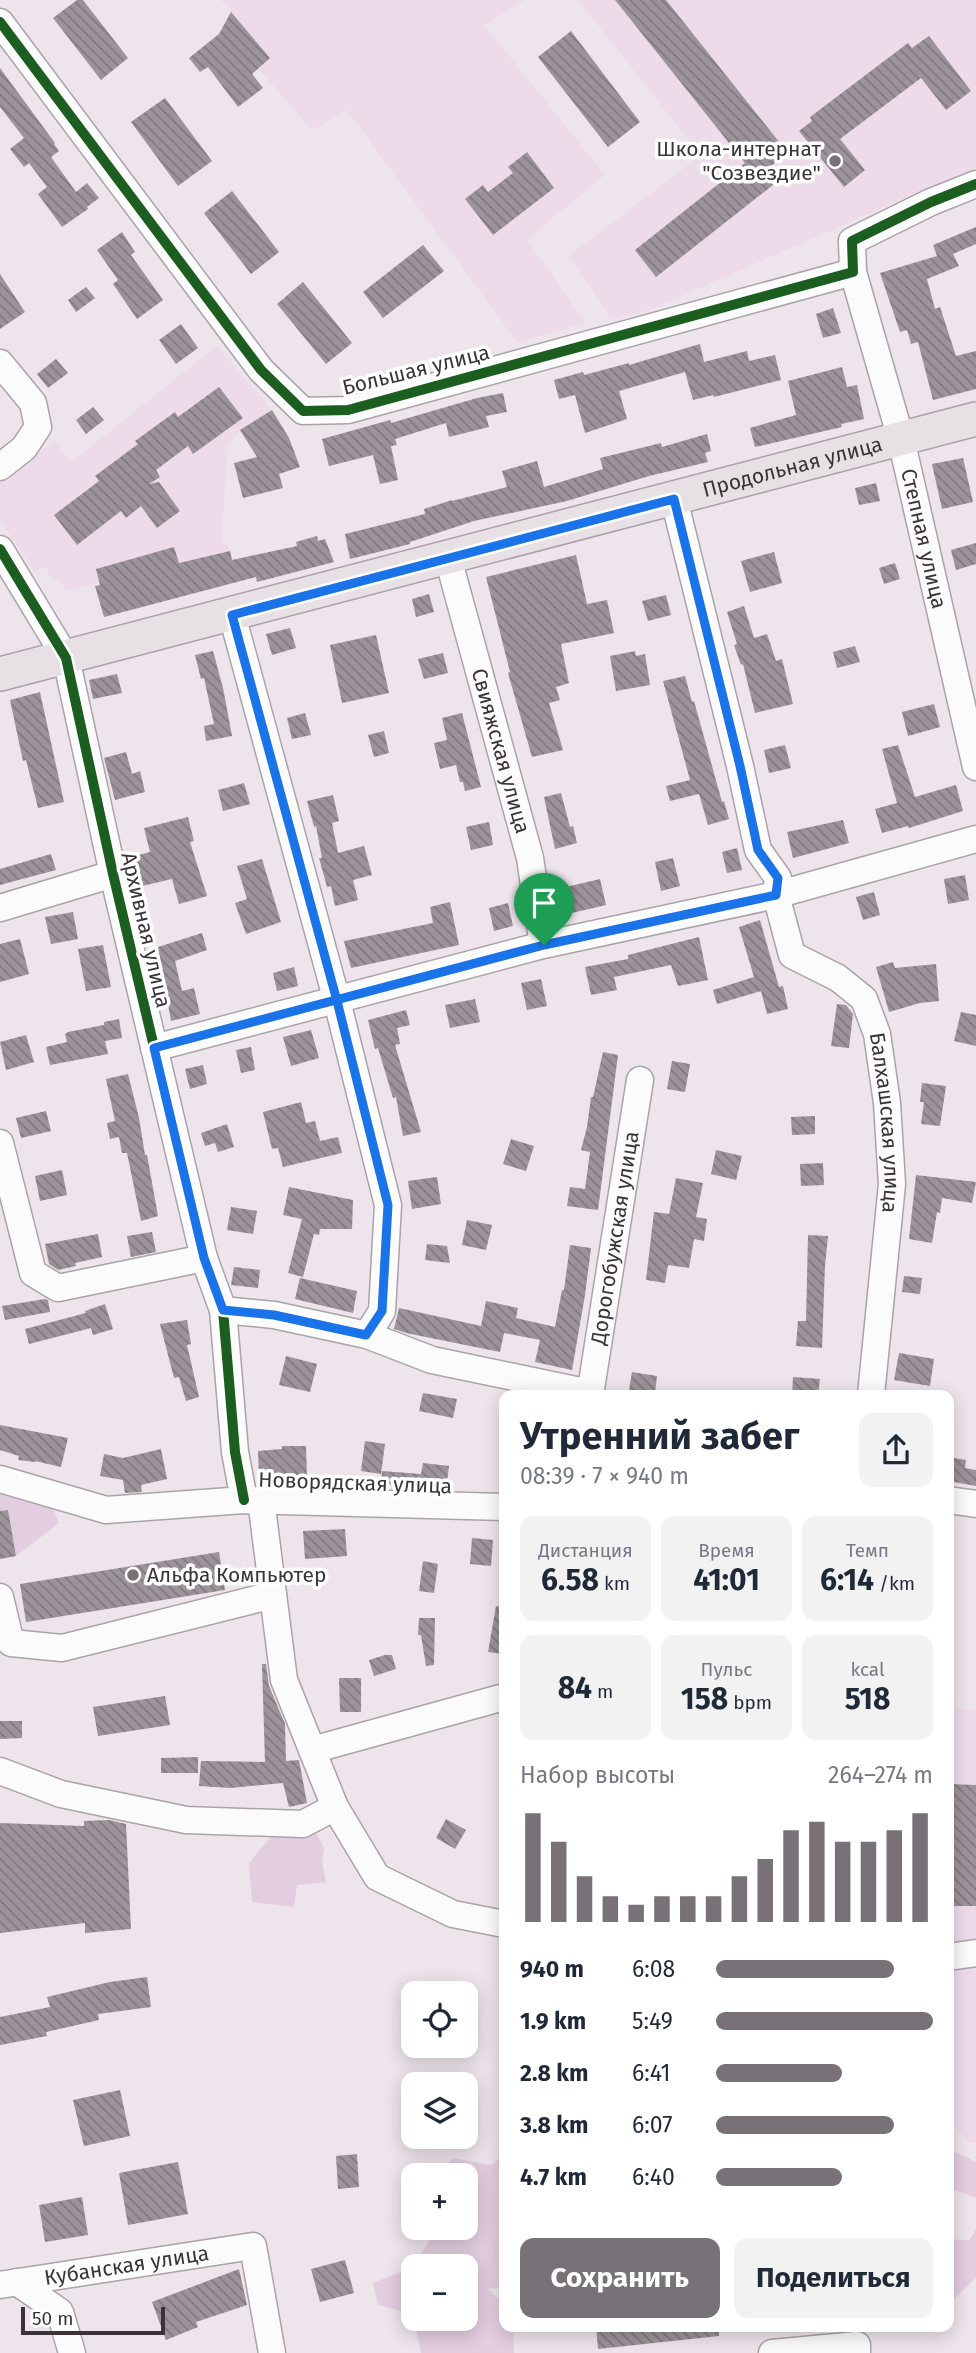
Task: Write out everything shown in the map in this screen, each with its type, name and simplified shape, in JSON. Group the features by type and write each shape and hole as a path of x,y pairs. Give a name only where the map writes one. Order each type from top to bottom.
{"main road":[{"name":"Продольная улица","path":"0,674 976,419"}],"street":[{"name":"Большая улица","path":"0,22 261,370 303,411 348,410 853,272"},
{"path":"853,272 852,241 931,202 976,184"},
{"name":"Степная улица","path":"853,272 901,439 976,767"},
{"path":"0,363 33,403 38,427 24,448 0,467"},
{"name":"Балхашская улица","path":"674,499 758,850 778,878 776,895 792,955 838,978 864,999 877,1034 887,1103 892,1184 871,1390"},
{"name":"Архивная улица","path":"0,549 66,658 113,874 204,1258 223,1310 235,1452 253,1500 273,1595 284,1680 335,1807 377,1877 453,1914 499,1923"},
{"name":"Свияжская улица","path":"448,558 530,858 544,945"},
{"path":"232,615 337,1001 388,1205 382,1311 366,1335"},
{"path":"154,1048 544,945 776,895 976,839"},
{"path":"0,908 113,874"},
{"name":"Дорогобужская улица","path":"591,1390 640,1080"},
{"path":"0,1143 33,1273 58,1288 204,1258"},
{"path":"223,1310 274,1315 366,1335 432,1360 571,1390"},
{"name":"Новорядская улица","path":"0,1479 106,1510 253,1500 499,1507"},
{"path":"954,1501 976,1504"},
{"path":"0,1597 10,1643 62,1648 273,1595"},
{"path":"312,1750 499,1698"},
{"path":"0,1771 61,1794 186,1820 303,1824 335,1807"},
{"path":"954,1956 976,1953"},
{"name":"Кубанская улица","path":"8,2284 253,2246 272,2353"},
{"path":"8,2284 61,2312 72,2353"},
{"path":"772,2353 857,2345 858,2353"}],"shaded area":[{"path":"221,0 525,0 484,25 605,175 528,241 586,323 517,342 347,110 312,130 245,53 224,24 231,12"},
{"name":"Школа-интернат \"Созвездие\"","path":"578,0 976,0 976,167 649,310 609,320 607,311 569,256 701,155"},
{"path":"217,346 272,410 240,430 228,445 221,543 227,542 238,581 183,562 67,591 58,578 53,580 44,566 35,572 0,520 0,482 54,441 72,462"},
{"path":"0,1494 53,1509 59,1523 16,1556 10,1523 0,1524"},
{"path":"954,1709 976,1709 976,2143 970,2143 954,2125"},
{"path":"314,1828 324,1849 322,1862 326,1882 297,1885 294,1907 252,1902 249,1863 274,1833 296,1838"},
{"path":"954,2151 976,2162 976,2198 954,2190"},
{"path":"453,2158 491,2165 499,2159 499,2288 488,2289 499,2300 499,2332 513,2332 514,2353 421,2353 416,2331 478,2331 478,2254 421,2254 430,2240 478,2240 478,2163 449,2163"},
{"path":"976,2229 976,2277 954,2300 954,2239 969,2240"},
{"path":"401,2272 401,2311 378,2305 373,2283"}],"building":[{"path":"77,0 83,0 128,58 101,80 53,18"},
{"path":"615,0 666,0 788,153 763,172 773,185 656,277 635,250 745,163"},
{"path":"231,12 270,58 252,74 263,88 238,107 208,67 200,72 189,58 219,34"},
{"path":"571,31 640,122 608,147 538,57"},
{"path":"929,36 971,91 946,110 921,78 840,139 865,170 844,187 799,131 812,121 810,117 908,43 912,48"},
{"path":"0,68 55,143 59,151 51,157 76,192 87,183 99,198 62,227 38,194 47,187 29,163 24,167 10,149 24,138 0,107"},
{"path":"165,98 212,161 178,186 131,122"},
{"path":"527,152 554,188 493,235 465,199 483,185 488,192 513,173 508,167"},
{"path":"232,191 279,252 251,274 204,213"},
{"path":"976,227 976,244 953,254 959,266 927,279 935,309 940,307 956,356 976,351 976,389 933,400 918,342 911,344 907,330 900,332 880,273 937,256 933,245"},
{"path":"122,232 135,252 131,255 163,300 137,319 113,284 118,280 97,250"},
{"path":"423,245 444,271 383,318 363,292"},
{"path":"0,274 25,312 0,329"},
{"path":"303,282 352,343 326,364 277,304"},
{"path":"86,287 95,298 76,312 68,300"},
{"path":"833,308 841,333 823,338 816,314"},
{"path":"181,324 198,348 176,364 159,340"},
{"path":"700,344 704,362 747,351 749,361 775,355 781,380 693,400 685,372 619,391 627,419 585,433 575,395 559,399 554,380 583,372 584,375 629,365"},
{"path":"56,359 68,373 48,388 37,374"},
{"path":"842,367 847,387 857,385 864,419 841,424 842,427 755,447 750,428 796,415 788,381"},
{"path":"219,387 243,418 193,454 188,446 156,470 160,477 149,484 159,482 180,511 157,528 141,506 126,518 121,511 77,545 54,515 99,481 95,476 138,444 135,441 175,412 178,417"},
{"path":"503,393 507,412 486,416 489,427 449,437 446,423 395,439 397,445 391,446 398,480 380,484 373,455 329,466 322,439"},
{"path":"93,407 104,420 86,434 76,420"},
{"path":"272,410 289,438 300,467 279,474 283,488 243,498 234,463 257,457 240,430"},
{"path":"707,434 711,451 705,453 708,462 649,476 567,501 474,521 410,544 350,559 345,534 425,514 424,509 507,487 502,471 537,461 544,487 603,469 600,458 661,443 662,447"},
{"path":"963,458 973,502 942,509 932,464"},
{"path":"876,483 880,501 859,505 855,488"},
{"path":"317,536 318,541 325,539 334,562 257,582 256,577 104,617 95,586 100,585 96,569 174,547 179,563 230,551 232,560 297,546 296,542"},
{"path":"976,543 976,564 956,570 951,550"},
{"path":"774,552 782,583 750,592 741,561"},
{"path":"576,555 587,604 607,600 614,633 561,644 569,683 556,687 560,700 549,703 563,750 532,757 508,673 510,672 486,577"},
{"path":"895,563 900,579 884,584 879,568"},
{"path":"429,594 434,612 416,617 412,599"},
{"path":"666,595 671,615 648,621 642,601"},
{"path":"744,606 754,638 767,634 776,661 782,659 793,704 755,713 727,612"},
{"path":"290,628 296,648 272,655 266,634"},
{"path":"376,635 389,693 342,703 330,645"},
{"path":"855,646 860,662 837,668 833,652"},
{"path":"213,651 232,736 206,741 204,726 214,724 204,678 201,679 195,655"},
{"path":"635,651 636,656 645,654 650,685 616,691 610,656"},
{"path":"443,653 448,673 424,679 418,659"},
{"path":"117,674 122,693 93,699 89,680"},
{"path":"685,676 729,819 708,825 699,794 670,801 666,786 690,780 663,681"},
{"path":"40,692 64,802 38,808 26,760 23,761 10,700"},
{"path":"934,704 940,727 908,736 902,712"},
{"path":"305,713 311,735 292,739 287,718"},
{"path":"462,713 481,787 465,791 456,765 440,769 434,743 447,740 442,718"},
{"path":"384,731 389,753 374,757 368,735"},
{"path":"785,745 791,768 769,773 764,750"},
{"path":"898,745 915,797 956,785 963,811 909,828 908,826 882,833 875,809 897,803 882,749"},
{"path":"126,752 132,774 140,771 145,792 115,800 104,758"},
{"path":"244,783 250,804 223,811 218,790"},
{"path":"561,793 577,843 555,849 544,797"},
{"path":"333,795 339,821 332,823 338,853 364,846 372,875 353,880 358,900 335,906 331,886 327,887 319,858 322,858 316,826 314,827 307,801"},
{"path":"188,817 194,841 190,842 207,896 179,904 172,879 138,887 131,857 150,852 144,828"},
{"path":"843,820 849,843 793,858 787,832"},
{"path":"489,822 493,845 471,850 466,827"},
{"path":"737,848 742,870 727,873 722,852"},
{"path":"51,854 56,870 0,885 0,869"},
{"path":"673,858 680,886 661,891 655,862"},
{"path":"262,859 281,922 246,934 235,903 247,899 237,866"},
{"path":"965,875 969,900 948,904 944,879"},
{"path":"600,879 606,905 572,913 566,887"},
{"path":"874,892 880,915 863,920 856,897"},
{"path":"450,902 459,945 351,968 344,941 433,923 430,907"},
{"path":"508,903 513,926 494,931 489,908"},
{"path":"73,912 78,939 51,944 45,917"},
{"path":"760,920 779,987 783,986 788,1009 767,1014 761,991 717,1004 713,990 754,977 739,927"},
{"path":"202,933 207,950 175,961 182,991 194,988 200,1014 171,1021 158,947"},
{"path":"699,937 708,980 678,986 671,965 614,977 617,990 591,995 585,967 628,959 628,955"},
{"path":"20,939 29,974 0,982 0,944"},
{"path":"103,945 111,987 86,991 78,949"},
{"path":"893,962 895,968 936,964 939,1001 920,1003 889,1012 876,967"},
{"path":"294,967 298,986 277,991 273,973"},
{"path":"541,979 547,1006 527,1010 521,983"},
{"path":"475,999 480,1022 450,1028 445,1005"},
{"path":"837,1004 846,1005 853,1014 849,1048 831,1046"},
{"path":"406,1010 410,1025 397,1028 400,1044 395,1045 421,1132 403,1136 396,1097 393,1098 378,1048 375,1049 368,1020"},
{"path":"961,1012 976,1015 976,1046 954,1041"},
{"path":"119,1019 122,1038 105,1041 108,1054 50,1065 46,1047 67,1042 65,1034 68,1032 104,1025 104,1022"},
{"path":"311,1030 319,1058 291,1066 283,1037"},
{"path":"26,1035 34,1062 6,1070 0,1042"},
{"path":"251,1047 255,1070 241,1073 236,1050"},
{"path":"603,1052 618,1055 598,1210 567,1206 570,1187 585,1189 590,1152 581,1150"},
{"path":"672,1061 690,1064 685,1092 667,1089"},
{"path":"203,1065 207,1084 190,1089 185,1069"},
{"path":"128,1074 158,1216 141,1221 127,1153 122,1153 119,1137 110,1139 107,1123 115,1121 106,1079"},
{"path":"922,1083 946,1086 940,1126 921,1124 924,1102 920,1102"},
{"path":"301,1102 306,1123 315,1121 320,1141 338,1137 342,1153 283,1167 278,1148 272,1149 263,1112"},
{"path":"46,1111 51,1131 21,1138 16,1118"},
{"path":"815,1116 815,1134 792,1135 791,1117"},
{"path":"227,1124 234,1147 218,1152 215,1143 205,1146 201,1133"},
{"path":"511,1139 534,1146 526,1171 503,1164"},
{"path":"716,1150 742,1156 736,1180 711,1174"},
{"path":"823,1163 824,1185 801,1186 800,1164"},
{"path":"62,1170 67,1195 40,1201 35,1176"},
{"path":"916,1175 976,1182 972,1203 942,1198 932,1243 909,1239"},
{"path":"437,1177 441,1204 412,1209 408,1181"},
{"path":"676,1178 703,1183 696,1217 707,1219 704,1241 694,1239 689,1268 668,1265 665,1283 646,1280 654,1212 669,1214"},
{"path":"289,1187 353,1200 352,1229 320,1229 319,1235 314,1234 303,1277 288,1273 302,1219 283,1215"},
{"path":"231,1207 257,1211 253,1234 227,1230"},
{"path":"467,1220 492,1225 486,1250 462,1245"},
{"path":"152,1232 156,1252 131,1257 127,1236"},
{"path":"98,1234 102,1257 58,1270 49,1264 45,1244"},
{"path":"808,1235 828,1236 822,1348 796,1346 798,1321 806,1321"},
{"path":"427,1244 447,1246 450,1263 425,1260"},
{"path":"570,1245 591,1248 572,1370 535,1362 540,1340 504,1333 500,1352 394,1329 399,1308 481,1326 486,1301 518,1308 516,1318 555,1327 564,1290"},
{"path":"234,1267 260,1270 258,1288 231,1285"},
{"path":"904,1276 922,1278 920,1294 902,1292"},
{"path":"300,1278 357,1291 353,1313 295,1299"},
{"path":"48,1300 50,1312 5,1320 2,1306"},
{"path":"105,1304 113,1329 93,1335 91,1328 29,1344 25,1329 86,1313 85,1311"},
{"path":"187,1320 191,1344 187,1345 199,1397 186,1401 179,1377 174,1378 160,1324"},
{"path":"899,1353 934,1359 930,1386 894,1380"},
{"path":"286,1356 317,1364 310,1392 279,1385"},
{"path":"632,1372 657,1376 655,1390 629,1390"},
{"path":"793,1377 820,1379 819,1390 792,1390"},
{"path":"423,1393 457,1399 453,1418 419,1411"},
{"path":"0,1425 68,1438 61,1467 18,1460 19,1456 0,1450"},
{"path":"365,1441 385,1444 381,1474 361,1471"},
{"path":"282,1446 306,1446 307,1477 259,1475 258,1451 282,1449"},
{"path":"161,1449 167,1479 141,1485 142,1492 125,1493 123,1480 100,1476 104,1454 123,1458"},
{"path":"954,1458 966,1460 965,1468 976,1470 976,1486 954,1482"},
{"path":"423,1463 449,1466 446,1490 381,1483 382,1471 421,1474"},
{"path":"8,1510 16,1556 0,1559 0,1511"},
{"path":"345,1529 347,1556 305,1559 303,1531"},
{"path":"472,1538 493,1540 491,1566 470,1564"},
{"path":"219,1552 225,1590 26,1622 20,1584"},
{"path":"423,1561 438,1564 434,1593 419,1591"},
{"path":"496,1606 499,1606 499,1653 488,1652"},
{"path":"419,1618 435,1618 434,1665 426,1666 421,1635 418,1635"},
{"path":"392,1655 396,1669 374,1676 369,1660"},
{"path":"262,1664 266,1664 269,1686 285,1724 286,1761 299,1760 307,1803 289,1807 283,1783 230,1788 199,1786 201,1761 265,1762"},
{"path":"339,1678 361,1678 361,1712 340,1712"},
{"path":"165,1696 170,1725 98,1736 93,1707"},
{"path":"0,1721 22,1721 22,1738 0,1739"},
{"path":"198,1757 198,1773 161,1773 161,1758"},
{"path":"954,1784 976,1785 976,1906 954,1906"},
{"path":"446,1819 466,1830 455,1849 436,1838"},
{"path":"109,1820 126,1824 131,1929 85,1933 85,1923 0,1933 0,1823 84,1826 84,1821"},
{"path":"147,1977 151,2007 98,2014 99,2020 46,2032 47,2036 0,2045 0,2017 50,2007 47,1997 110,1982"},
{"path":"120,2090 130,2136 84,2146 73,2100"},
{"path":"357,2154 359,2187 338,2189 336,2156"},
{"path":"178,2162 188,2214 128,2225 119,2173"},
{"path":"82,2197 88,2235 45,2242 39,2205"},
{"path":"345,2260 354,2293 320,2302 311,2269"},
{"path":"239,2269 247,2305 196,2322 198,2327 166,2340 152,2302"},
{"path":"597,2332 719,2332 719,2336 598,2349"}],"cycle path":[{"path":"0,22 261,370 303,411 348,410 853,272 852,241 931,202 976,184"},
{"path":"0,549 66,658 113,874 204,1258 223,1310 235,1452 244,1500"}],"place":[{"name":"Школа-интернат \"Созвездие\"","path":"835,161"},
{"name":"Альфа Компьютер","path":"133,1575"}],"route":[{"path":"544,945 337,1001 154,1048 204,1258 223,1310 274,1315 366,1335 382,1311 388,1205 337,1001 232,615 674,499 758,850 778,878 776,895 544,945"}]}
